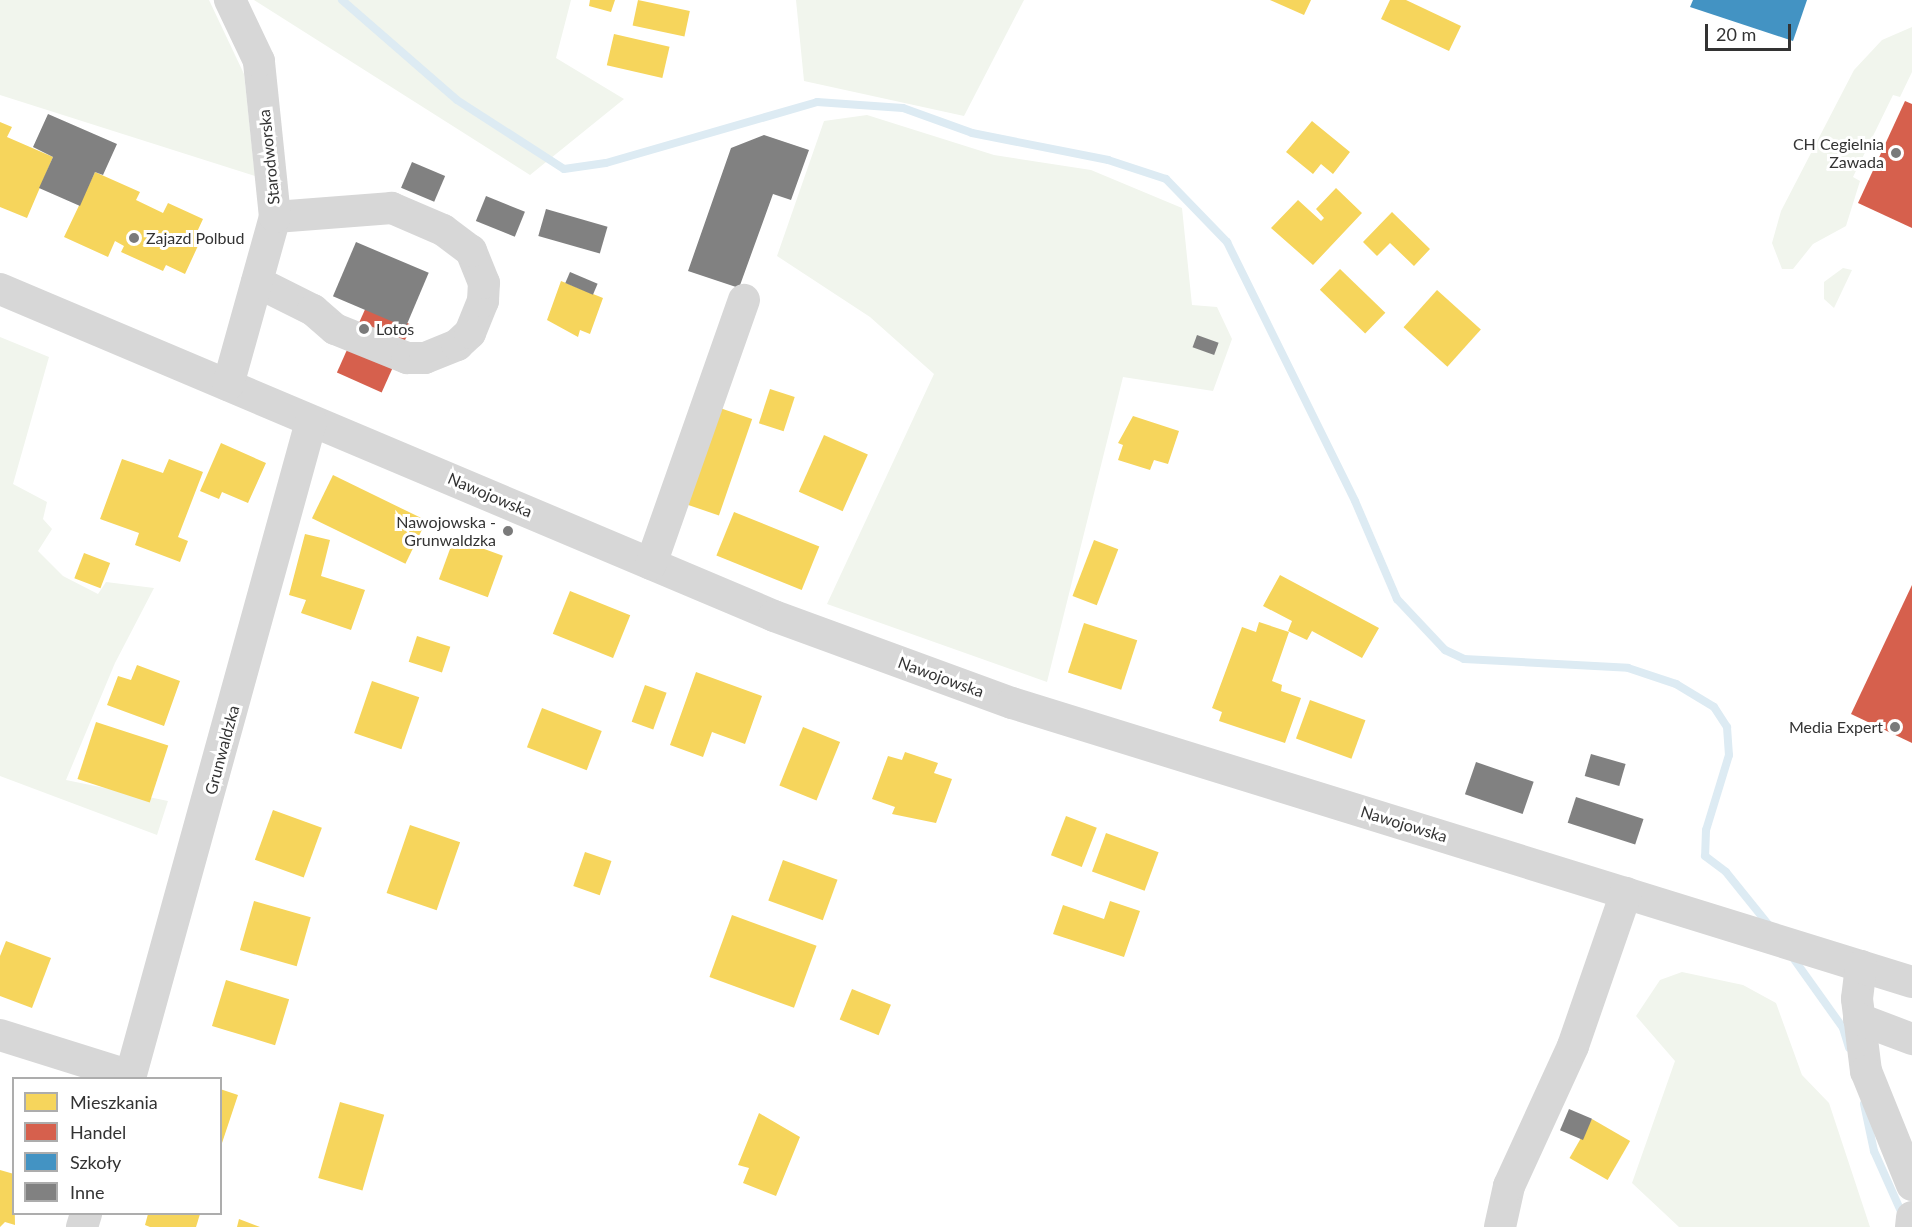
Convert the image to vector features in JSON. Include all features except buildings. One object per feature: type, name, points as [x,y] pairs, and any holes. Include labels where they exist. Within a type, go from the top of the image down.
[{"type":"street","name":"Starodworska","points":[[228,386],[275,217],[259,61],[230,0]]},
{"type":"street","points":[[257,282],[313,310],[335,329],[407,358],[425,358],[457,345],[470,333],[483,301],[484,283],[471,251],[443,230],[392,208],[275,217]]},
{"type":"street","name":"Nawojowska","points":[[0,289],[774,616],[1012,703],[1912,982]]},
{"type":"street","points":[[651,564],[744,300]]},
{"type":"street","name":"Grunwaldzka","points":[[131,1077],[311,422]]},
{"type":"street","points":[[1500,1227],[1509,1186],[1573,1046],[1626,893]]},
{"type":"street","points":[[1860,966],[1859,1018],[1866,1071],[1912,1185]]},
{"type":"street","points":[[1859,1018],[1912,1039]]},
{"type":"street","points":[[0,1035],[131,1077]]},
{"type":"street","points":[[1911,1227],[1912,1217]]},
{"type":"shaded area","points":[[0,0],[209,0],[244,74],[255,176],[0,95]]},
{"type":"shaded area","points":[[254,0],[571,0],[556,58],[624,99],[530,175]]},
{"type":"shaded area","points":[[796,0],[1024,0],[964,116],[804,81]]},
{"type":"shaded area","points":[[1912,27],[1912,72],[1900,97],[1893,95],[1853,177],[1860,181],[1846,226],[1813,244],[1793,269],[1782,269],[1772,243],[1781,211],[1854,70],[1882,40]]},
{"type":"shaded area","points":[[867,115],[994,155],[1091,170],[1182,208],[1192,305],[1217,307],[1232,339],[1213,391],[1123,377],[1047,682],[827,604],[934,374],[870,317],[777,256],[824,121]]},
{"type":"shaded area","points":[[1843,268],[1852,270],[1834,308],[1824,299],[1824,282]]},
{"type":"shaded area","points":[[0,337],[49,357],[13,484],[47,502],[43,519],[52,529],[38,551],[63,576],[98,594],[106,582],[154,588],[115,663],[66,780],[168,801],[157,835],[0,776]]},
{"type":"shaded area","points":[[1682,972],[1743,985],[1776,1003],[1802,1075],[1829,1103],[1870,1227],[1679,1227],[1632,1183],[1675,1061],[1636,1016],[1660,980]]},
{"type":"waterway","points":[[342,0],[457,100],[564,169],[606,163],[817,102],[903,108],[972,133],[1108,160],[1166,179],[1227,242],[1355,501],[1397,599],[1445,650],[1464,659],[1628,668],[1676,684],[1714,707],[1727,727],[1729,755],[1706,830],[1705,856],[1726,872],[1771,928]]},
{"type":"waterway","points":[[1791,955],[1843,1028],[1849,1048]]},
{"type":"waterway","points":[[1864,1104],[1874,1151],[1904,1218]]},
{"type":"place","name":"CH Cegielnia Zawada","points":[[1896,153]]},
{"type":"place","name":"Zajazd Polbud","points":[[134,238]]},
{"type":"place","name":"Lotos","points":[[364,329]]},
{"type":"place","name":"Nawojowska - Grunwaldzka","points":[[508,531]]},
{"type":"place","name":"Media Expert","points":[[1895,727]]}]
